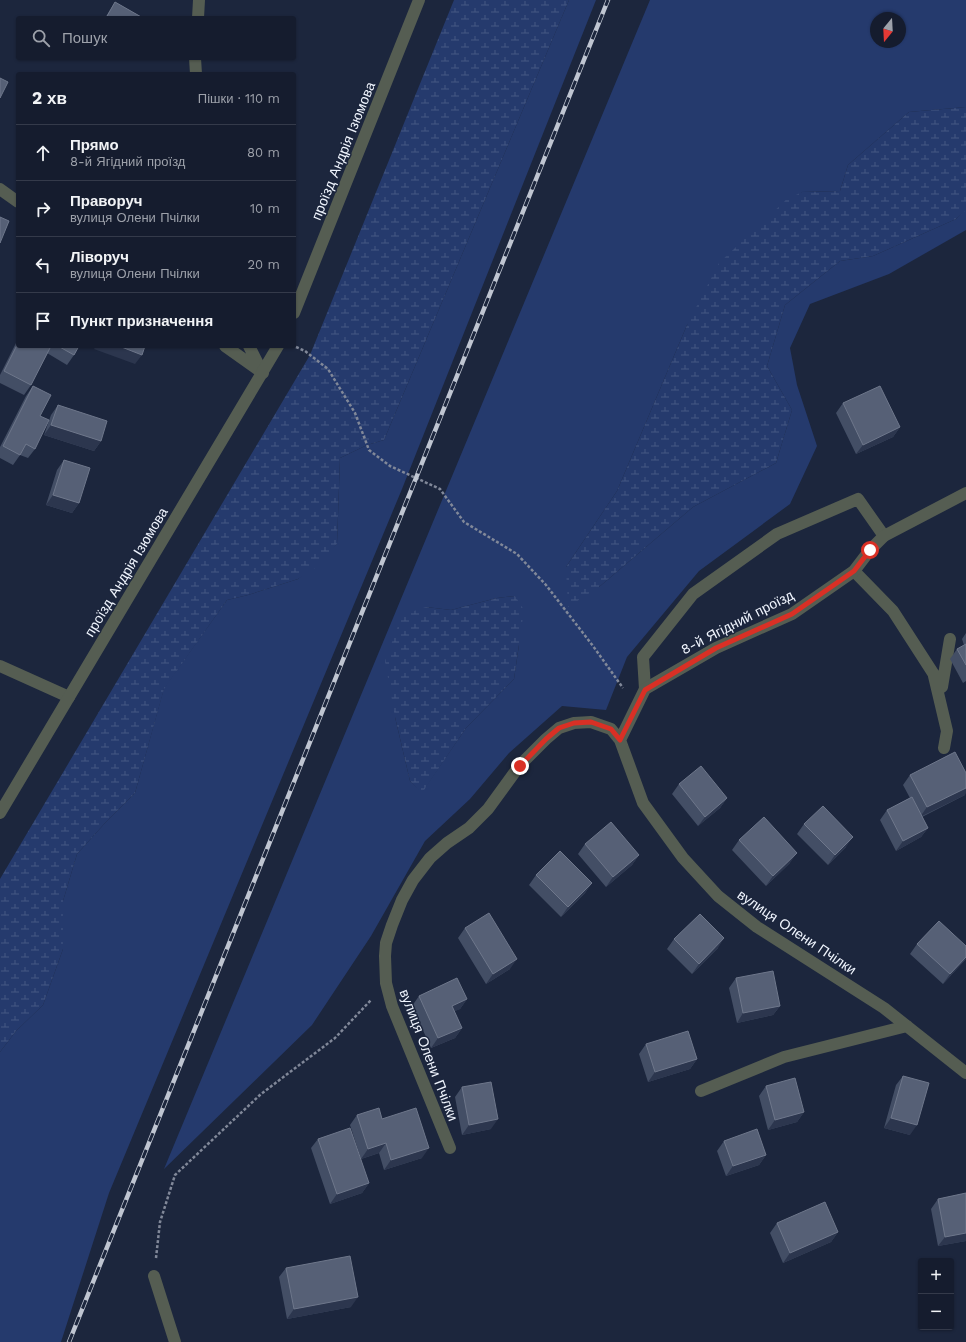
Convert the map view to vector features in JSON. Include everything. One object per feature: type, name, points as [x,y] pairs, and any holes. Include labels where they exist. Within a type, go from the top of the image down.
[{"type":"street","points":[[198,16],[199,0]]},
{"type":"street","name":"проїзд Андрія Ізюмова","points":[[296,308],[420,0]]},
{"type":"street","points":[[195,60],[196,72]]},
{"type":"street","points":[[0,189],[16,201]]},
{"type":"street","points":[[228,348],[263,373]]},
{"type":"street","points":[[250,348],[263,373]]},
{"type":"street","name":"проїзд Андрія Ізюмова","points":[[0,813],[277,348]]},
{"type":"street","name":"8-й Ягідний проїзд","points":[[645,690],[716,648],[792,614],[854,571],[870,550],[884,536],[966,493]]},
{"type":"street","points":[[620,740],[645,690],[643,656],[693,594],[777,534],[858,499],[884,536]]},
{"type":"street","points":[[854,571],[893,611],[942,687]]},
{"type":"street","points":[[942,687],[950,639]]},
{"type":"street","points":[[0,666],[69,697]]},
{"type":"street","points":[[942,687],[934,676],[947,731],[944,748]]},
{"type":"street","name":"вулиця Олени Пчілки","points":[[450,1148],[392,1006],[386,983],[386,943],[392,925],[413,880],[430,858],[447,843],[469,828],[488,809],[520,766],[546,739],[559,728],[574,723],[591,722],[611,729],[620,740],[644,803],[683,858],[718,896],[757,926],[884,1008],[966,1073]]},
{"type":"street","points":[[701,1091],[784,1058],[906,1026]]},
{"type":"street","points":[[154,1276],[175,1342]]},
{"type":"path","points":[[296,347],[305,351],[328,370],[355,413],[370,450],[390,466],[440,489],[464,522],[517,554],[555,597],[637,706]]},
{"type":"path","points":[[154,1276],[160,1222],[175,1175],[261,1094],[336,1038],[386,983]]},
{"type":"green space","points":[[454,0],[569,0],[384,440],[367,445],[340,458],[337,544],[318,566],[298,579],[227,600],[164,689],[135,793],[77,854],[63,901],[63,949],[43,1005],[16,1031],[0,1052],[0,879],[310,355]]},
{"type":"green space","points":[[569,0],[596,0],[402,489],[109,1193],[61,1342],[0,1342],[0,1052],[16,1031],[43,1005],[63,949],[63,901],[77,854],[135,793],[164,688],[227,600],[298,579],[337,544],[340,458],[367,445],[384,440]]},
{"type":"green space","points":[[650,0],[966,0],[966,107],[909,112],[848,165],[840,191],[802,192],[687,325],[617,491],[566,567],[599,587],[693,507],[776,463],[792,410],[767,366],[785,305],[840,261],[873,256],[956,219],[966,209],[966,230],[889,274],[810,304],[790,348],[797,385],[817,446],[790,504],[699,571],[627,657],[606,710],[562,706],[509,753],[470,799],[425,841],[371,936],[312,1025],[164,1169]],"holes":[[[515,596],[519,645],[514,679],[466,728],[422,792],[410,781],[395,717],[426,607],[451,610],[497,598]]]},
{"type":"green space","points":[[966,107],[966,210],[956,219],[873,256],[840,261],[785,305],[767,366],[792,410],[776,463],[693,507],[599,587],[568,607],[566,567],[617,491],[687,325],[719,263],[786,200],[802,192],[840,191],[848,165],[909,112]]},
{"type":"green space","points":[[515,596],[524,610],[514,679],[466,728],[422,793],[410,781],[395,717],[385,661],[402,615],[426,607],[451,610],[497,598]]},
{"type":"building","points":[[115,2],[140,16],[107,16]]},
{"type":"building","points":[[0,78],[8,82],[0,98]]},
{"type":"building","points":[[0,217],[9,221],[0,243]]},
{"type":"building","points":[[16,347],[50,348],[31,385],[4,371]]},
{"type":"building","points":[[62,348],[78,348],[74,355]]},
{"type":"building","points":[[124,348],[144,348],[142,355]]},
{"type":"building","points":[[33,386],[51,395],[40,416],[49,420],[35,449],[26,444],[20,455],[3,446]]},
{"type":"building","points":[[880,386],[900,427],[863,445],[843,403]]},
{"type":"building","points":[[58,405],[107,421],[101,441],[51,425]]},
{"type":"building","points":[[64,460],[90,468],[79,503],[53,495]]},
{"type":"building","points":[[966,644],[966,665],[957,649]]},
{"type":"building","points":[[955,752],[966,773],[966,788],[927,807],[910,775]]},
{"type":"building","points":[[701,766],[727,798],[705,817],[679,784]]},
{"type":"building","points":[[912,797],[928,828],[903,841],[887,810]]},
{"type":"building","points":[[823,806],[853,837],[835,855],[804,824]]},
{"type":"building","points":[[764,817],[797,853],[773,876],[739,840]]},
{"type":"building","points":[[611,822],[639,855],[613,877],[585,844]]},
{"type":"building","points":[[560,851],[592,883],[568,907],[536,875]]},
{"type":"building","points":[[489,913],[517,959],[493,974],[465,928]]},
{"type":"building","points":[[700,914],[724,938],[699,964],[674,939]]},
{"type":"building","points":[[939,921],[966,946],[966,957],[950,974],[917,944]]},
{"type":"building","points":[[773,971],[780,1006],[743,1013],[736,978]]},
{"type":"building","points":[[457,978],[467,999],[452,1006],[462,1028],[438,1038],[419,996]]},
{"type":"building","points":[[688,1031],[697,1059],[655,1072],[646,1044]]},
{"type":"building","points":[[903,1076],[929,1083],[917,1125],[891,1118]]},
{"type":"building","points":[[795,1078],[804,1112],[775,1120],[766,1086]]},
{"type":"building","points":[[491,1082],[498,1119],[469,1125],[462,1087]]},
{"type":"building","points":[[379,1108],[382,1119],[416,1108],[429,1148],[391,1160],[386,1143],[368,1149],[357,1115]]},
{"type":"building","points":[[350,1128],[369,1183],[337,1194],[318,1139]]},
{"type":"building","points":[[757,1129],[766,1155],[733,1166],[724,1141]]},
{"type":"building","points":[[966,1193],[966,1233],[945,1237],[938,1199]]},
{"type":"building","points":[[825,1202],[838,1232],[790,1253],[777,1223]]},
{"type":"building","points":[[350,1256],[358,1297],[294,1309],[286,1268]]},
{"type":"railway","points":[[69,1342],[608,0]]},
{"type":"route","points":[[520,766],[559,728],[574,723],[591,722],[611,729],[620,740],[645,690],[716,648],[792,614],[854,571],[870,550]]}]
